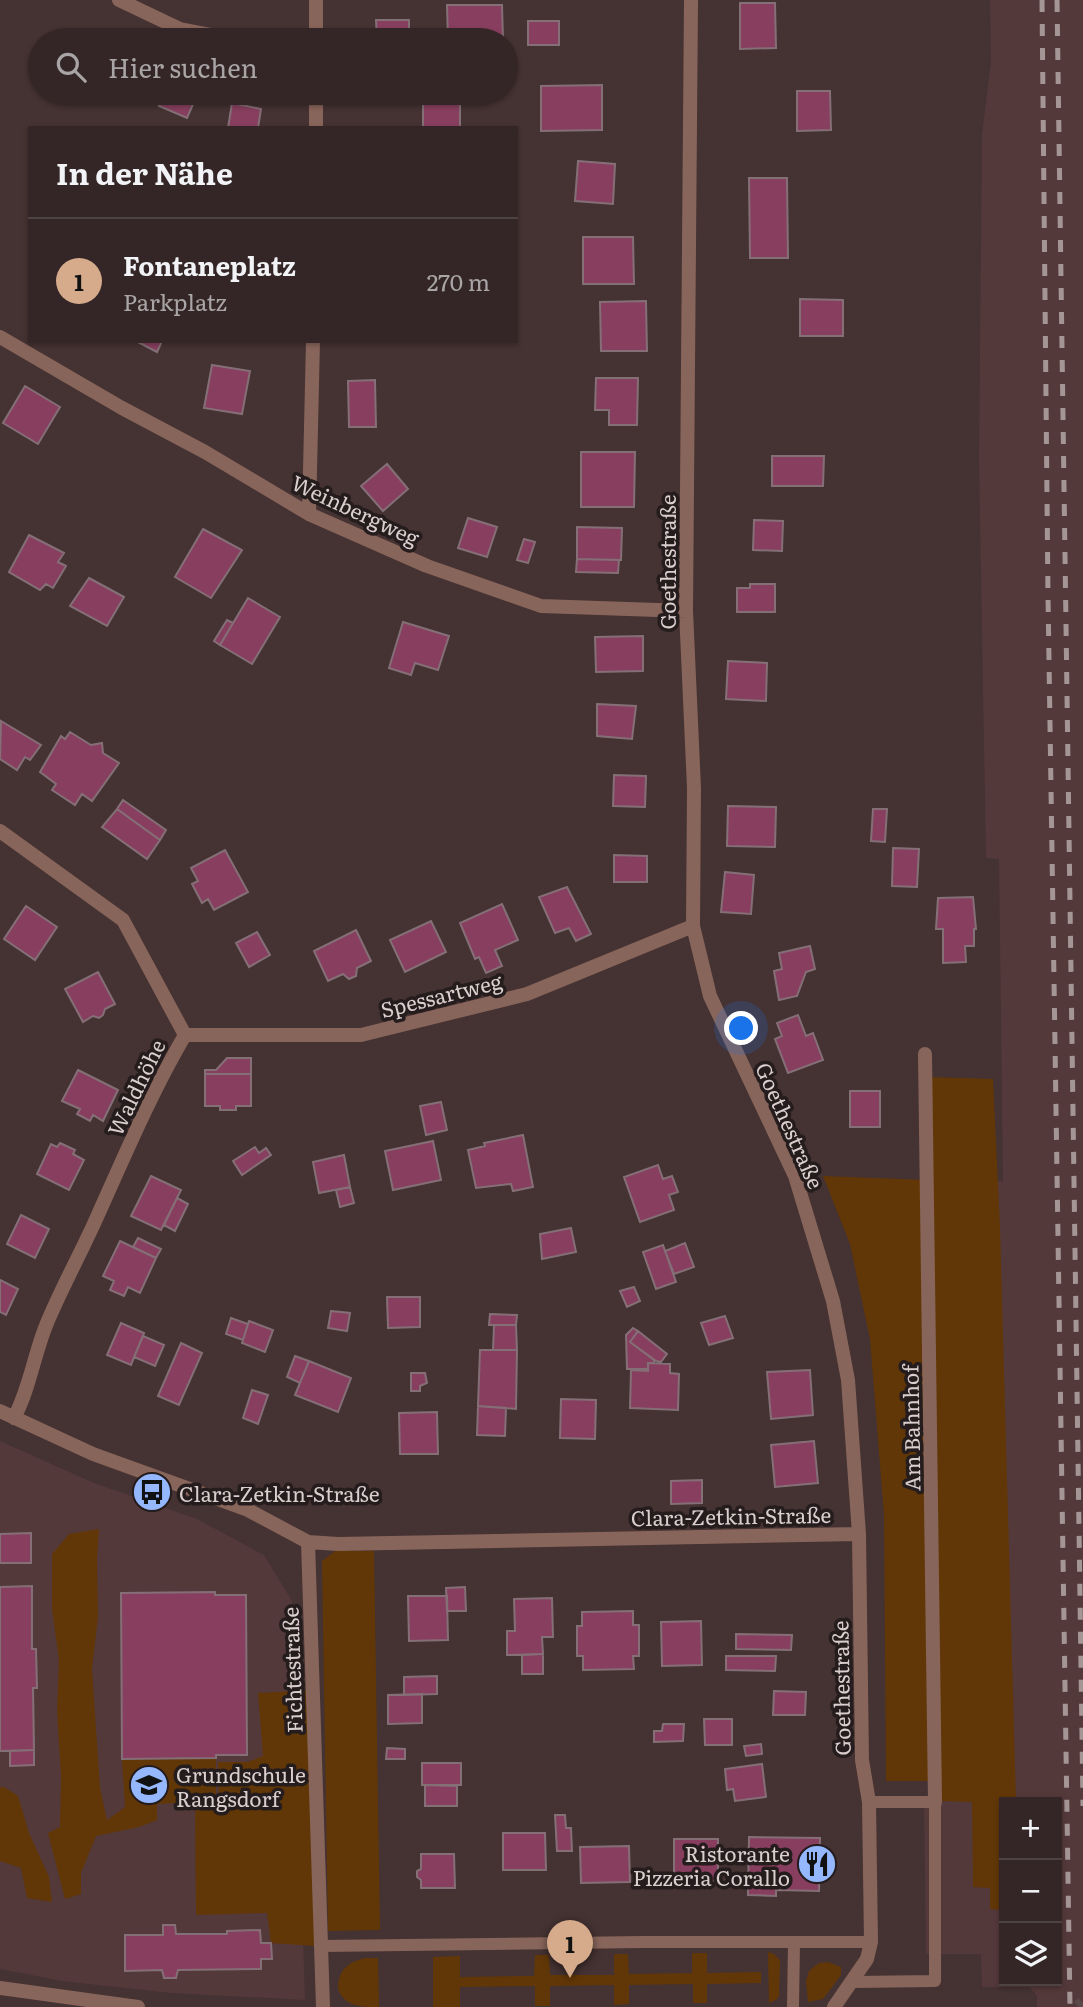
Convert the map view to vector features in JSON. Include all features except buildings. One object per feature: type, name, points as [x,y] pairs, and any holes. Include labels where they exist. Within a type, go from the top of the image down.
[{"type":"street","points":[[119,0],[178,28]]},
{"type":"street","points":[[316,0],[316,28]]},
{"type":"street","name":"Goethestraße","points":[[691,0],[686,611],[694,788],[693,926],[710,996],[794,1175],[833,1301],[848,1380],[859,1534],[862,1760],[869,1802],[871,1941],[867,1959],[834,2007]]},
{"type":"street","points":[[316,105],[316,126]]},
{"type":"street","name":"Weinbergweg","points":[[0,337],[122,408],[205,452],[309,514],[427,566],[541,606],[686,611]]},
{"type":"street","points":[[309,514],[313,343]]},
{"type":"street","name":"Waldhöhe","points":[[0,831],[123,920],[185,1035],[163,1072],[91,1232],[58,1296],[38,1345],[23,1401],[14,1418]]},
{"type":"street","name":"Spessartweg","points":[[185,1035],[361,1035],[527,994],[693,926]]},
{"type":"street","name":"Am Bahnhof","points":[[925,1054],[934,1802]]},
{"type":"street","name":"Clara-Zetkin-Straße","points":[[0,1411],[93,1454],[248,1510],[308,1542],[338,1544],[859,1534]]},
{"type":"street","name":"Fichtestraße","points":[[308,1542],[323,2007]]},
{"type":"street","points":[[0,1988],[138,2007]]},
{"type":"lane","points":[[853,1982],[935,1981],[934,1802],[869,1802]]},
{"type":"lane","points":[[321,1946],[871,1941]]},
{"type":"lane","points":[[793,2007],[794,1942]]},
{"type":"shaded area","points":[[990,0],[1083,0],[1083,2007],[1037,2007],[1037,1996],[1029,1987],[982,1987],[981,1954],[926,1954],[924,1800],[939,1801],[934,1182],[1003,1181],[999,859],[986,858],[979,460],[982,135],[991,62]]},
{"type":"shaded area","points":[[929,1077],[993,1079],[1000,1227],[1016,1797],[999,1797],[999,1910],[990,1909],[990,1888],[973,1887],[972,1802],[940,1801],[938,1781],[886,1781],[884,1515],[870,1339],[850,1244],[823,1176],[926,1180]]},
{"type":"shaded area","name":"Grundschule Rangsdorf","points":[[0,1441],[94,1483],[197,1519],[264,1555],[292,1601],[305,2000],[171,1993],[62,1981],[0,1969]]},
{"type":"shaded area","points":[[99,1529],[98,1617],[92,1669],[100,1788],[107,1820],[125,1807],[122,1759],[216,1758],[216,1799],[219,1800],[218,1762],[248,1762],[263,1756],[258,1693],[313,1690],[315,1946],[271,1943],[267,1913],[196,1915],[195,1804],[209,1801],[157,1804],[157,1820],[139,1827],[96,1836],[81,1873],[81,1894],[65,1899],[48,1833],[60,1827],[61,1776],[57,1711],[59,1660],[52,1609],[52,1554],[69,1534]]},
{"type":"shaded area","points":[[335,1551],[374,1551],[380,1930],[328,1931],[322,1561]]},
{"type":"shaded area","points":[[0,1787],[18,1796],[29,1833],[49,1877],[52,1902],[27,1898],[21,1868],[0,1861]]},
{"type":"shaded area","points":[[768,1952],[780,1960],[779,1996],[769,2003]]},
{"type":"shaded area","points":[[692,1953],[707,1953],[707,1973],[761,1972],[761,1983],[707,1984],[707,2003],[693,2003],[693,1984],[629,1985],[629,2004],[614,2005],[614,1985],[550,1986],[550,2006],[535,2006],[535,1986],[460,1987],[460,2007],[433,2007],[433,1957],[460,1956],[460,1977],[534,1976],[535,1955],[549,1955],[550,1975],[614,1975],[614,1954],[628,1954],[629,1974],[692,1973]]},
{"type":"shaded area","points":[[365,1958],[378,1958],[379,2007],[349,2003],[338,1989],[345,1968]]},
{"type":"shaded area","points":[[828,1962],[841,1967],[841,1975],[823,1999],[808,2002],[806,1981],[809,1971],[819,1963]]},
{"type":"tunnel","points":[[1079,2007],[1083,2003]]},
{"type":"railway","points":[[1042,0],[1048,596],[1070,2007]]},
{"type":"railway","points":[[1057,0],[1083,1806]]},
{"type":"place","name":"Clara-Zetkin-Straße","points":[[152,1492]]},
{"type":"place","name":"Grundschule Rangsdorf","points":[[149,1785]]},
{"type":"place","name":"Ristorante Pizzeria Corallo","points":[[817,1864]]},
{"type":"place","name":"Fontaneplatz","points":[[570,1978]]}]
